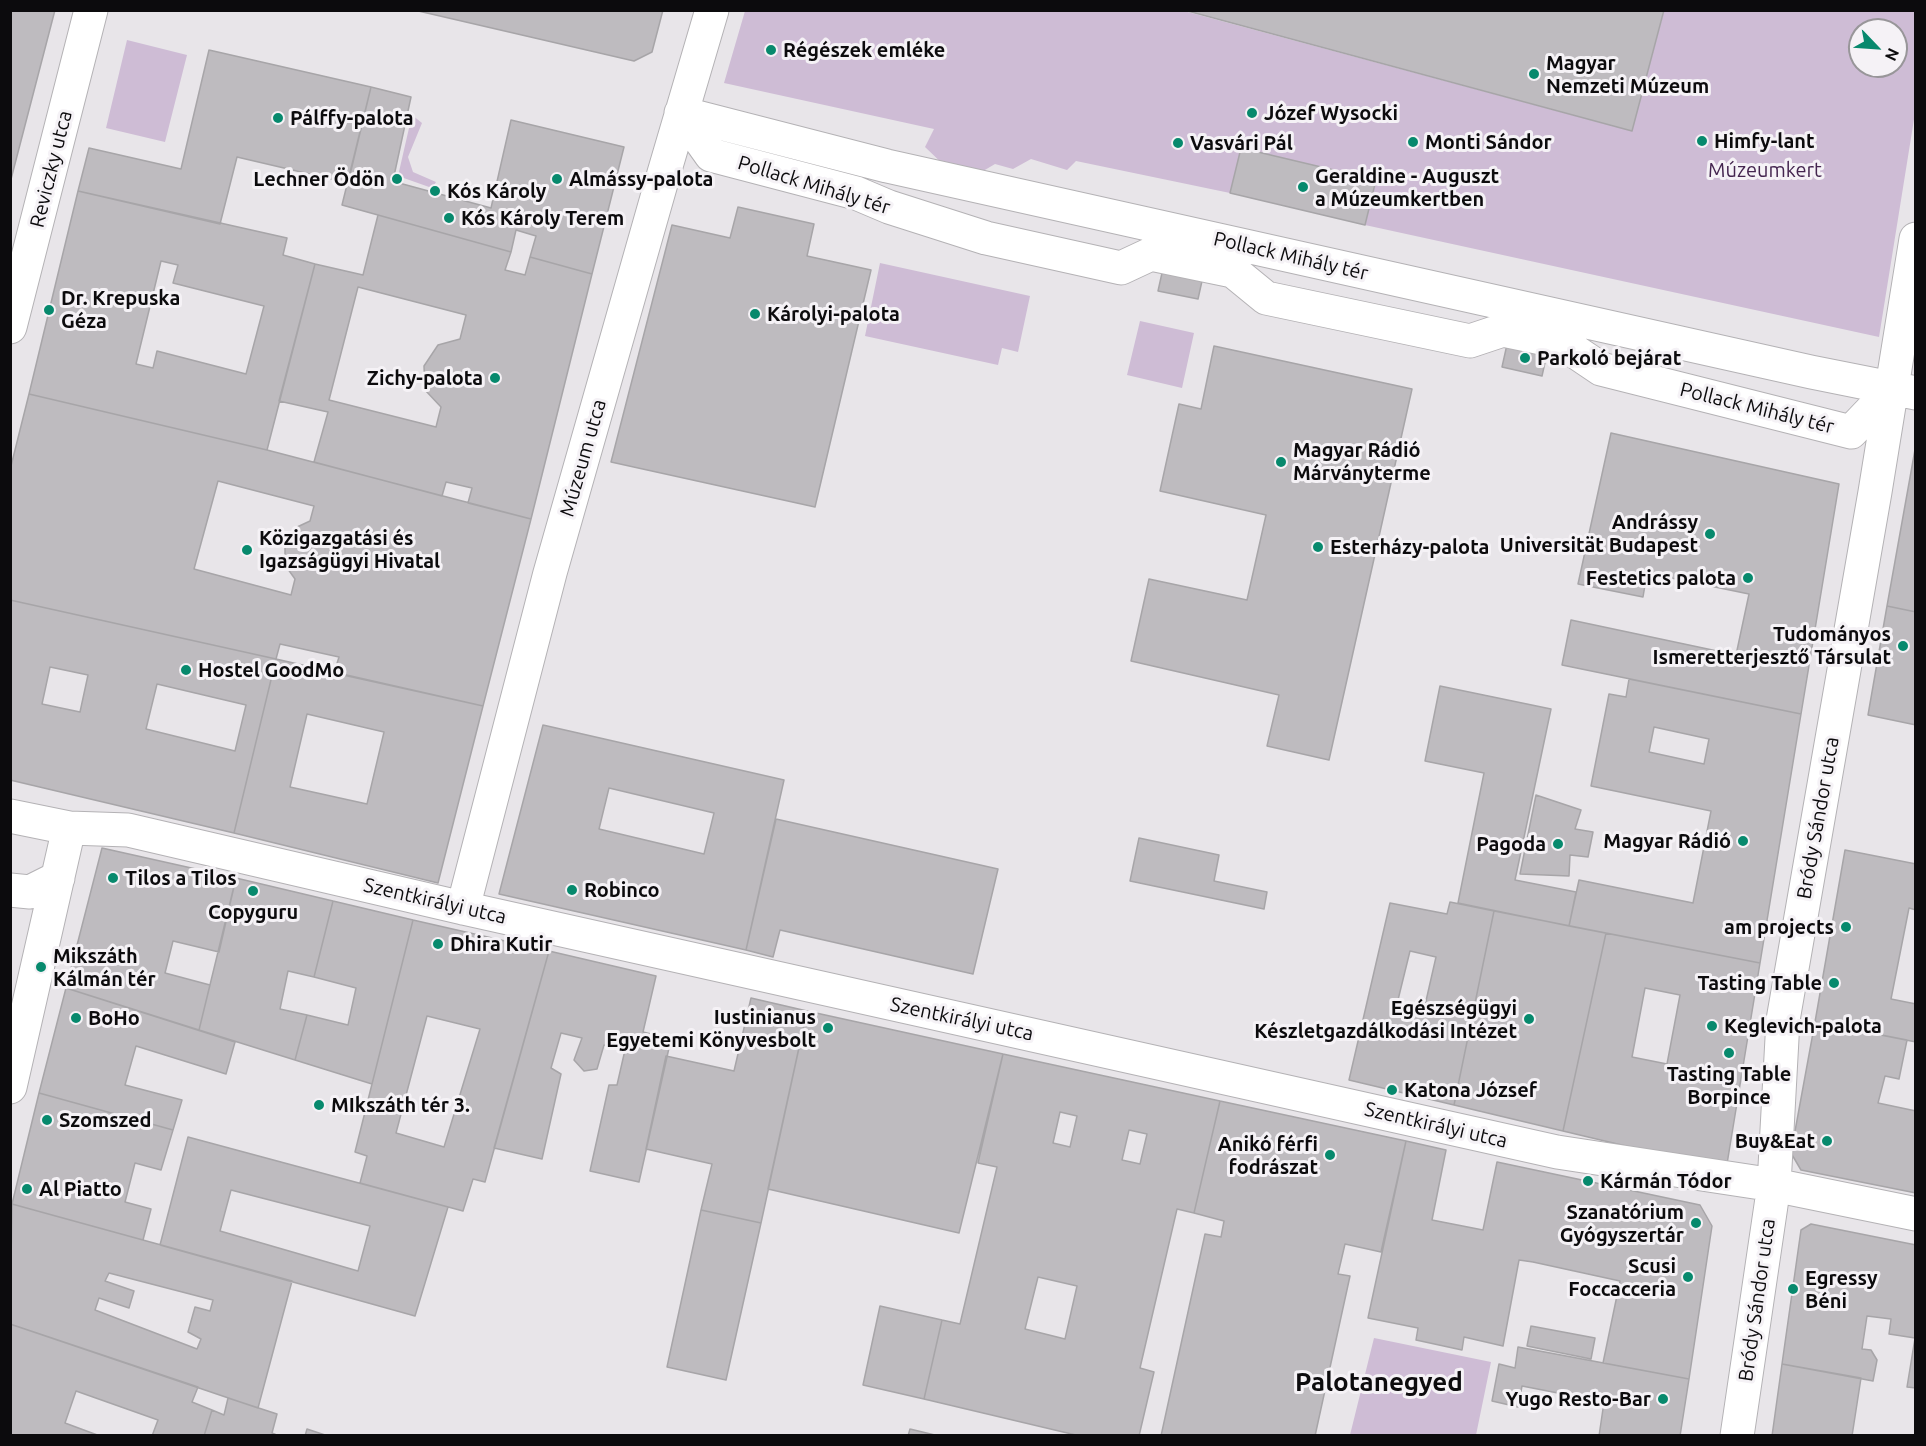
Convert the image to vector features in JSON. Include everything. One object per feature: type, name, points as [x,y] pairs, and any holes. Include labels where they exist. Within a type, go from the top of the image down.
[{"type":"street","name":"Reviczky utca","points":[[10,327],[91,10]]},
{"type":"street","name":"Múzeum utca","points":[[463,908],[550,573],[712,10]]},
{"type":"street","name":"Pollack Mihály tér","points":[[681,113],[887,166],[1810,372],[1904,390]]},
{"type":"street","name":"Pollack Mihály tér","points":[[681,113],[711,155],[856,194],[889,207],[997,241],[1121,268],[1151,254],[1233,271],[1266,298],[1470,341],[1503,330],[1561,342],[1601,369],[1851,432],[1904,390]]},
{"type":"street","name":"Bródy Sándor utca","points":[[1737,1436],[1774,1185],[1783,1020],[1904,390],[1916,239]]},
{"type":"street","name":"Szentkirályi utca","points":[[10,816],[69,828],[128,830],[463,908],[1557,1152],[1774,1185],[1916,1214]]},
{"type":"street","points":[[11,1085],[69,828]]},
{"type":"street","points":[[10,890],[30,892],[58,879]]},
{"type":"green space","name":"Múzeumkert","points":[[745,11],[1184,11],[1632,131],[1664,11],[1915,11],[1915,113],[1879,337],[1365,225],[1376,181],[1241,148],[1230,193],[1076,161],[1067,170],[1031,159],[1013,169],[995,164],[973,177],[948,169],[925,147],[934,129],[724,83]]},
{"type":"green space","points":[[127,40],[187,55],[165,142],[106,128]]},
{"type":"green space","points":[[412,115],[422,123],[408,157],[413,172],[436,182],[432,188],[398,176]]},
{"type":"green space","points":[[880,263],[1030,296],[1018,352],[1002,348],[998,365],[865,336]]},
{"type":"green space","points":[[1140,321],[1194,333],[1182,388],[1127,375]]},
{"type":"green space","points":[[1374,1338],[1491,1362],[1476,1435],[1350,1435]]},
{"type":"building","points":[[10,10],[55,10],[10,183]]},
{"type":"building","points":[[414,10],[663,10],[652,52],[634,61]]},
{"type":"building","name":"Magyar Nemzeti Múzeum","points":[[1184,10],[1664,10],[1632,131]]},
{"type":"building","name":"Pálffy-palota","points":[[209,50],[371,87],[348,183],[237,157],[220,224],[78,191],[89,148],[181,169]]},
{"type":"building","name":"Almássy-palota","points":[[371,87],[411,97],[394,176],[399,183],[491,208],[511,120],[624,147],[592,274],[530,257],[536,236],[516,230],[511,252],[342,205]]},
{"type":"building","name":"Geraldine - Auguszt a Múzeumkertben","points":[[1241,148],[1376,180],[1365,225],[1230,193]]},
{"type":"building","points":[[78,191],[287,238],[283,255],[315,264],[267,450],[29,394]],"holes":[[[161,261],[178,265],[173,283],[264,306],[246,374],[157,351],[153,368],[136,364]]]},
{"type":"building","name":"Károlyi-palota","points":[[738,207],[814,224],[807,256],[871,270],[815,507],[611,462],[672,225],[730,238]]},
{"type":"building","name":"Zichy-palota","points":[[378,215],[511,252],[505,270],[525,275],[530,257],[592,274],[531,519],[468,503],[472,488],[446,482],[442,496],[314,462],[328,412],[279,401],[315,264],[363,275]],"holes":[[[358,287],[466,315],[460,339],[438,345],[424,366],[425,390],[441,407],[436,427],[329,400]]]},
{"type":"building","points":[[1164,264],[1204,272],[1198,299],[1158,291]]},
{"type":"building","name":"Parkoló bejárat","points":[[1508,340],[1548,349],[1542,376],[1502,367]]},
{"type":"building","name":"Esterházy-palota","points":[[1214,346],[1412,389],[1329,760],[1267,746],[1279,695],[1131,661],[1149,579],[1247,600],[1266,515],[1160,491],[1179,404],[1201,409]]},
{"type":"building","points":[[29,394],[267,450],[531,519],[483,706],[334,673],[339,657],[280,644],[276,659],[10,600],[10,470]],"holes":[[[218,481],[314,506],[310,521],[295,528],[285,547],[285,565],[295,579],[291,595],[194,569]]]},
{"type":"building","name":"Andrássy Universität Budapest","points":[[1611,433],[1839,484],[1801,714],[1562,665],[1571,620],[1736,655],[1749,594],[1647,573],[1643,597],[1578,584]]},
{"type":"building","points":[[1916,444],[1916,612],[1887,606]]},
{"type":"building","points":[[10,600],[276,659],[234,833],[10,780]],"holes":[[[50,667],[88,675],[80,712],[42,704]],[[157,684],[246,705],[235,751],[146,729]]]},
{"type":"building","points":[[1887,606],[1916,612],[1916,725],[1868,715]]},
{"type":"building","points":[[276,659],[483,706],[438,883],[234,833]],"holes":[[[307,714],[384,732],[367,804],[290,787]]]},
{"type":"building","name":"Magyar Rádió","points":[[1629,679],[1801,714],[1760,963],[1569,926],[1579,880],[1693,903],[1711,811],[1591,786],[1609,694],[1626,697]],"holes":[[[1654,727],[1709,739],[1704,764],[1649,752]]]},
{"type":"building","points":[[1440,686],[1551,709],[1515,880],[1576,892],[1569,926],[1458,903],[1484,773],[1425,761]]},
{"type":"building","points":[[543,725],[784,780],[746,950],[499,894]],"holes":[[[609,788],[714,813],[704,854],[599,829]]]},
{"type":"building","name":"Pagoda","points":[[1536,795],[1581,810],[1575,829],[1593,832],[1588,857],[1570,855],[1569,876],[1520,874]]},
{"type":"building","points":[[776,819],[998,869],[973,974],[780,930],[773,957],[746,950]]},
{"type":"building","points":[[1139,838],[1219,855],[1214,881],[1267,892],[1264,909],[1130,881]]},
{"type":"building","points":[[102,848],[236,878],[219,952],[173,941],[165,973],[210,985],[199,1030],[66,988]]},
{"type":"building","points":[[1845,850],[1916,864],[1916,910],[1909,908],[1891,999],[1916,1004],[1916,1042],[1815,1022]]},
{"type":"building","points":[[236,878],[333,901],[314,977],[288,971],[280,1009],[307,1015],[295,1060],[199,1030]]},
{"type":"building","points":[[333,901],[413,920],[372,1084],[295,1060],[307,1015],[348,1025],[356,988],[314,977]]},
{"type":"building","points":[[1450,902],[1494,911],[1454,1105],[1349,1080],[1390,903],[1447,914]],"holes":[[[1410,951],[1436,957],[1423,1014],[1396,1008]]]},
{"type":"building","name":"Egészségügyi Készletgazdálkodási Intézet","points":[[1494,911],[1606,933],[1563,1131],[1454,1105]]},
{"type":"building","points":[[413,920],[549,951],[485,1182],[473,1179],[463,1211],[360,1183],[367,1156],[355,1152]],"holes":[[[427,1016],[480,1029],[444,1147],[396,1133]]]},
{"type":"building","name":"Keglevich-palota","points":[[1606,933],[1760,963],[1726,1170],[1563,1131]],"holes":[[[1645,988],[1680,995],[1667,1064],[1632,1057]]]},
{"type":"building","points":[[549,951],[656,976],[643,1032],[671,1039],[639,1182],[590,1171],[609,1085],[617,1085],[625,1050],[604,1045],[597,1069],[584,1071],[574,1060],[582,1038],[561,1033],[551,1068],[561,1074],[542,1159],[494,1148]]},
{"type":"building","points":[[66,988],[235,1042],[226,1074],[136,1046],[125,1085],[182,1100],[173,1130],[39,1093]]},
{"type":"building","points":[[751,998],[807,1011],[761,1223],[701,1210],[712,1164],[646,1149],[666,1056],[734,1071]]},
{"type":"building","points":[[807,1011],[1003,1054],[959,1233],[768,1189]]},
{"type":"building","points":[[1815,1022],[1907,1040],[1899,1079],[1885,1076],[1878,1103],[1916,1111],[1916,1193],[1801,1170],[1791,1153]]},
{"type":"building","points":[[1003,1054],[1220,1101],[1194,1213],[1177,1209],[1140,1368],[1154,1372],[1139,1436],[1080,1436],[924,1399],[942,1320],[960,1324],[997,1167],[978,1163]],"holes":[[[1060,1112],[1077,1116],[1070,1147],[1053,1143]],[[1129,1130],[1147,1134],[1140,1164],[1122,1160]],[[1038,1277],[1077,1286],[1065,1339],[1025,1329]]]},
{"type":"building","points":[[39,1093],[173,1130],[161,1170],[135,1163],[125,1202],[151,1209],[143,1240],[12,1204]]},
{"type":"building","points":[[1220,1101],[1406,1141],[1381,1252],[1345,1244],[1338,1274],[1350,1276],[1315,1436],[1161,1436],[1205,1234],[1221,1237],[1224,1221],[1194,1213]]},
{"type":"building","points":[[188,1137],[448,1207],[415,1316],[160,1245]],"holes":[[[231,1190],[370,1226],[358,1271],[220,1231]]]},
{"type":"building","points":[[1406,1141],[1446,1150],[1432,1220],[1483,1230],[1497,1162],[1700,1205],[1712,1226],[1689,1379],[1603,1363],[1620,1281],[1533,1262],[1519,1260],[1503,1346],[1464,1337],[1462,1350],[1416,1340],[1418,1328],[1368,1318]]},
{"type":"building","points":[[12,1204],[292,1281],[258,1408],[10,1324]],"holes":[[[109,1273],[213,1300],[210,1311],[195,1307],[188,1332],[201,1339],[197,1349],[95,1310],[99,1298],[129,1308],[134,1291],[105,1281]]]},
{"type":"building","points":[[701,1210],[761,1223],[726,1380],[667,1367]]},
{"type":"building","points":[[1811,1224],[1916,1245],[1915,1338],[1889,1334],[1891,1319],[1867,1316],[1862,1349],[1871,1350],[1877,1360],[1873,1381],[1782,1364],[1801,1230]]},
{"type":"building","points":[[880,1306],[942,1320],[924,1399],[863,1385]]},
{"type":"building","points":[[10,1324],[198,1387],[192,1402],[212,1410],[204,1436],[152,1436],[158,1420],[76,1391],[65,1423],[100,1436],[10,1436]]},
{"type":"building","points":[[1531,1326],[1595,1338],[1591,1359],[1527,1346]]},
{"type":"building","points":[[1916,1332],[1916,1388],[1907,1387]]},
{"type":"building","points":[[1518,1347],[1689,1379],[1680,1436],[1599,1436],[1604,1402],[1522,1386],[1518,1407],[1492,1401],[1499,1364],[1515,1368]]},
{"type":"building","points":[[1782,1364],[1861,1378],[1852,1436],[1772,1436]]},
{"type":"building","points":[[228,1398],[277,1414],[272,1433],[279,1436],[204,1436],[212,1410],[224,1415]]},
{"type":"building","points":[[307,1429],[328,1436],[305,1436]]},
{"type":"building","points":[[910,1429],[939,1436],[908,1436]]},
{"type":"place","name":"Régészek emléke","points":[[771,50]]},
{"type":"place","name":"Magyar Nemzeti Múzeum","points":[[1534,74]]},
{"type":"place","name":"Józef Wysocki","points":[[1252,113]]},
{"type":"place","name":"Pálffy-palota","points":[[278,118]]},
{"type":"place","name":"Himfy-lant","points":[[1702,141]]},
{"type":"place","name":"Monti Sándor","points":[[1413,142]]},
{"type":"place","name":"Vasvári Pál","points":[[1178,143]]},
{"type":"place","name":"Lechner Ödön","points":[[397,179]]},
{"type":"place","name":"Almássy-palota","points":[[557,179]]},
{"type":"place","name":"Geraldine - Auguszt a Múzeumkertben","points":[[1303,187]]},
{"type":"place","name":"Kós Károly","points":[[435,191]]},
{"type":"place","name":"Kós Károly Terem","points":[[449,218]]},
{"type":"place","name":"Dr. Krepuska Géza","points":[[49,310]]},
{"type":"place","name":"Károlyi-palota","points":[[755,314]]},
{"type":"place","name":"Parkoló bejárat","points":[[1525,358]]},
{"type":"place","name":"Zichy-palota","points":[[495,378]]},
{"type":"place","name":"Magyar Rádió Márványterme","points":[[1281,462]]},
{"type":"place","name":"Andrássy Universität Budapest","points":[[1710,534]]},
{"type":"place","name":"Esterházy-palota","points":[[1318,547]]},
{"type":"place","name":"Közigazgatási és Igazságügyi Hivatal","points":[[247,550]]},
{"type":"place","name":"Festetics palota","points":[[1748,578]]},
{"type":"place","name":"Tudományos Ismeretterjesztő Társulat","points":[[1903,646]]},
{"type":"place","name":"Hostel GoodMo","points":[[186,670]]},
{"type":"place","name":"Magyar Rádió","points":[[1743,841]]},
{"type":"place","name":"Pagoda","points":[[1558,844]]},
{"type":"place","name":"Tilos a Tilos","points":[[113,878]]},
{"type":"place","name":"Robinco","points":[[572,890]]},
{"type":"place","name":"Copyguru","points":[[253,891]]},
{"type":"place","name":"am projects","points":[[1846,927]]},
{"type":"place","name":"Dhira Kutir","points":[[438,944]]},
{"type":"place","name":"Mikszáth Kálmán tér","points":[[41,967]]},
{"type":"place","name":"Tasting Table","points":[[1834,983]]},
{"type":"place","name":"BoHo","points":[[76,1018]]},
{"type":"place","name":"Egészségügyi Készletgazdálkodási Intézet","points":[[1529,1019]]},
{"type":"place","name":"Keglevich-palota","points":[[1712,1026]]},
{"type":"place","name":"Iustinianus Egyetemi Könyvesbolt","points":[[828,1028]]},
{"type":"place","name":"Tasting Table Borpince","points":[[1729,1053]]},
{"type":"place","name":"Katona József","points":[[1392,1090]]},
{"type":"place","name":"MIkszáth tér 3.","points":[[319,1105]]},
{"type":"place","name":"Szomszed","points":[[47,1120]]},
{"type":"place","name":"Buy&Eat","points":[[1827,1141]]},
{"type":"place","name":"Anikó férfi fodrászat","points":[[1330,1155]]},
{"type":"place","name":"Kármán Tódor","points":[[1588,1181]]},
{"type":"place","name":"Al Piatto","points":[[27,1189]]},
{"type":"place","name":"Szanatórium Gyógyszertár","points":[[1696,1223]]},
{"type":"place","name":"Scusi Foccacceria","points":[[1688,1277]]},
{"type":"place","name":"Egressy Béni","points":[[1793,1289]]},
{"type":"place","name":"Yugo Resto-Bar","points":[[1663,1399]]},
{"type":"district","name":"Palotanegyed","points":[[1379,1382]]}]
